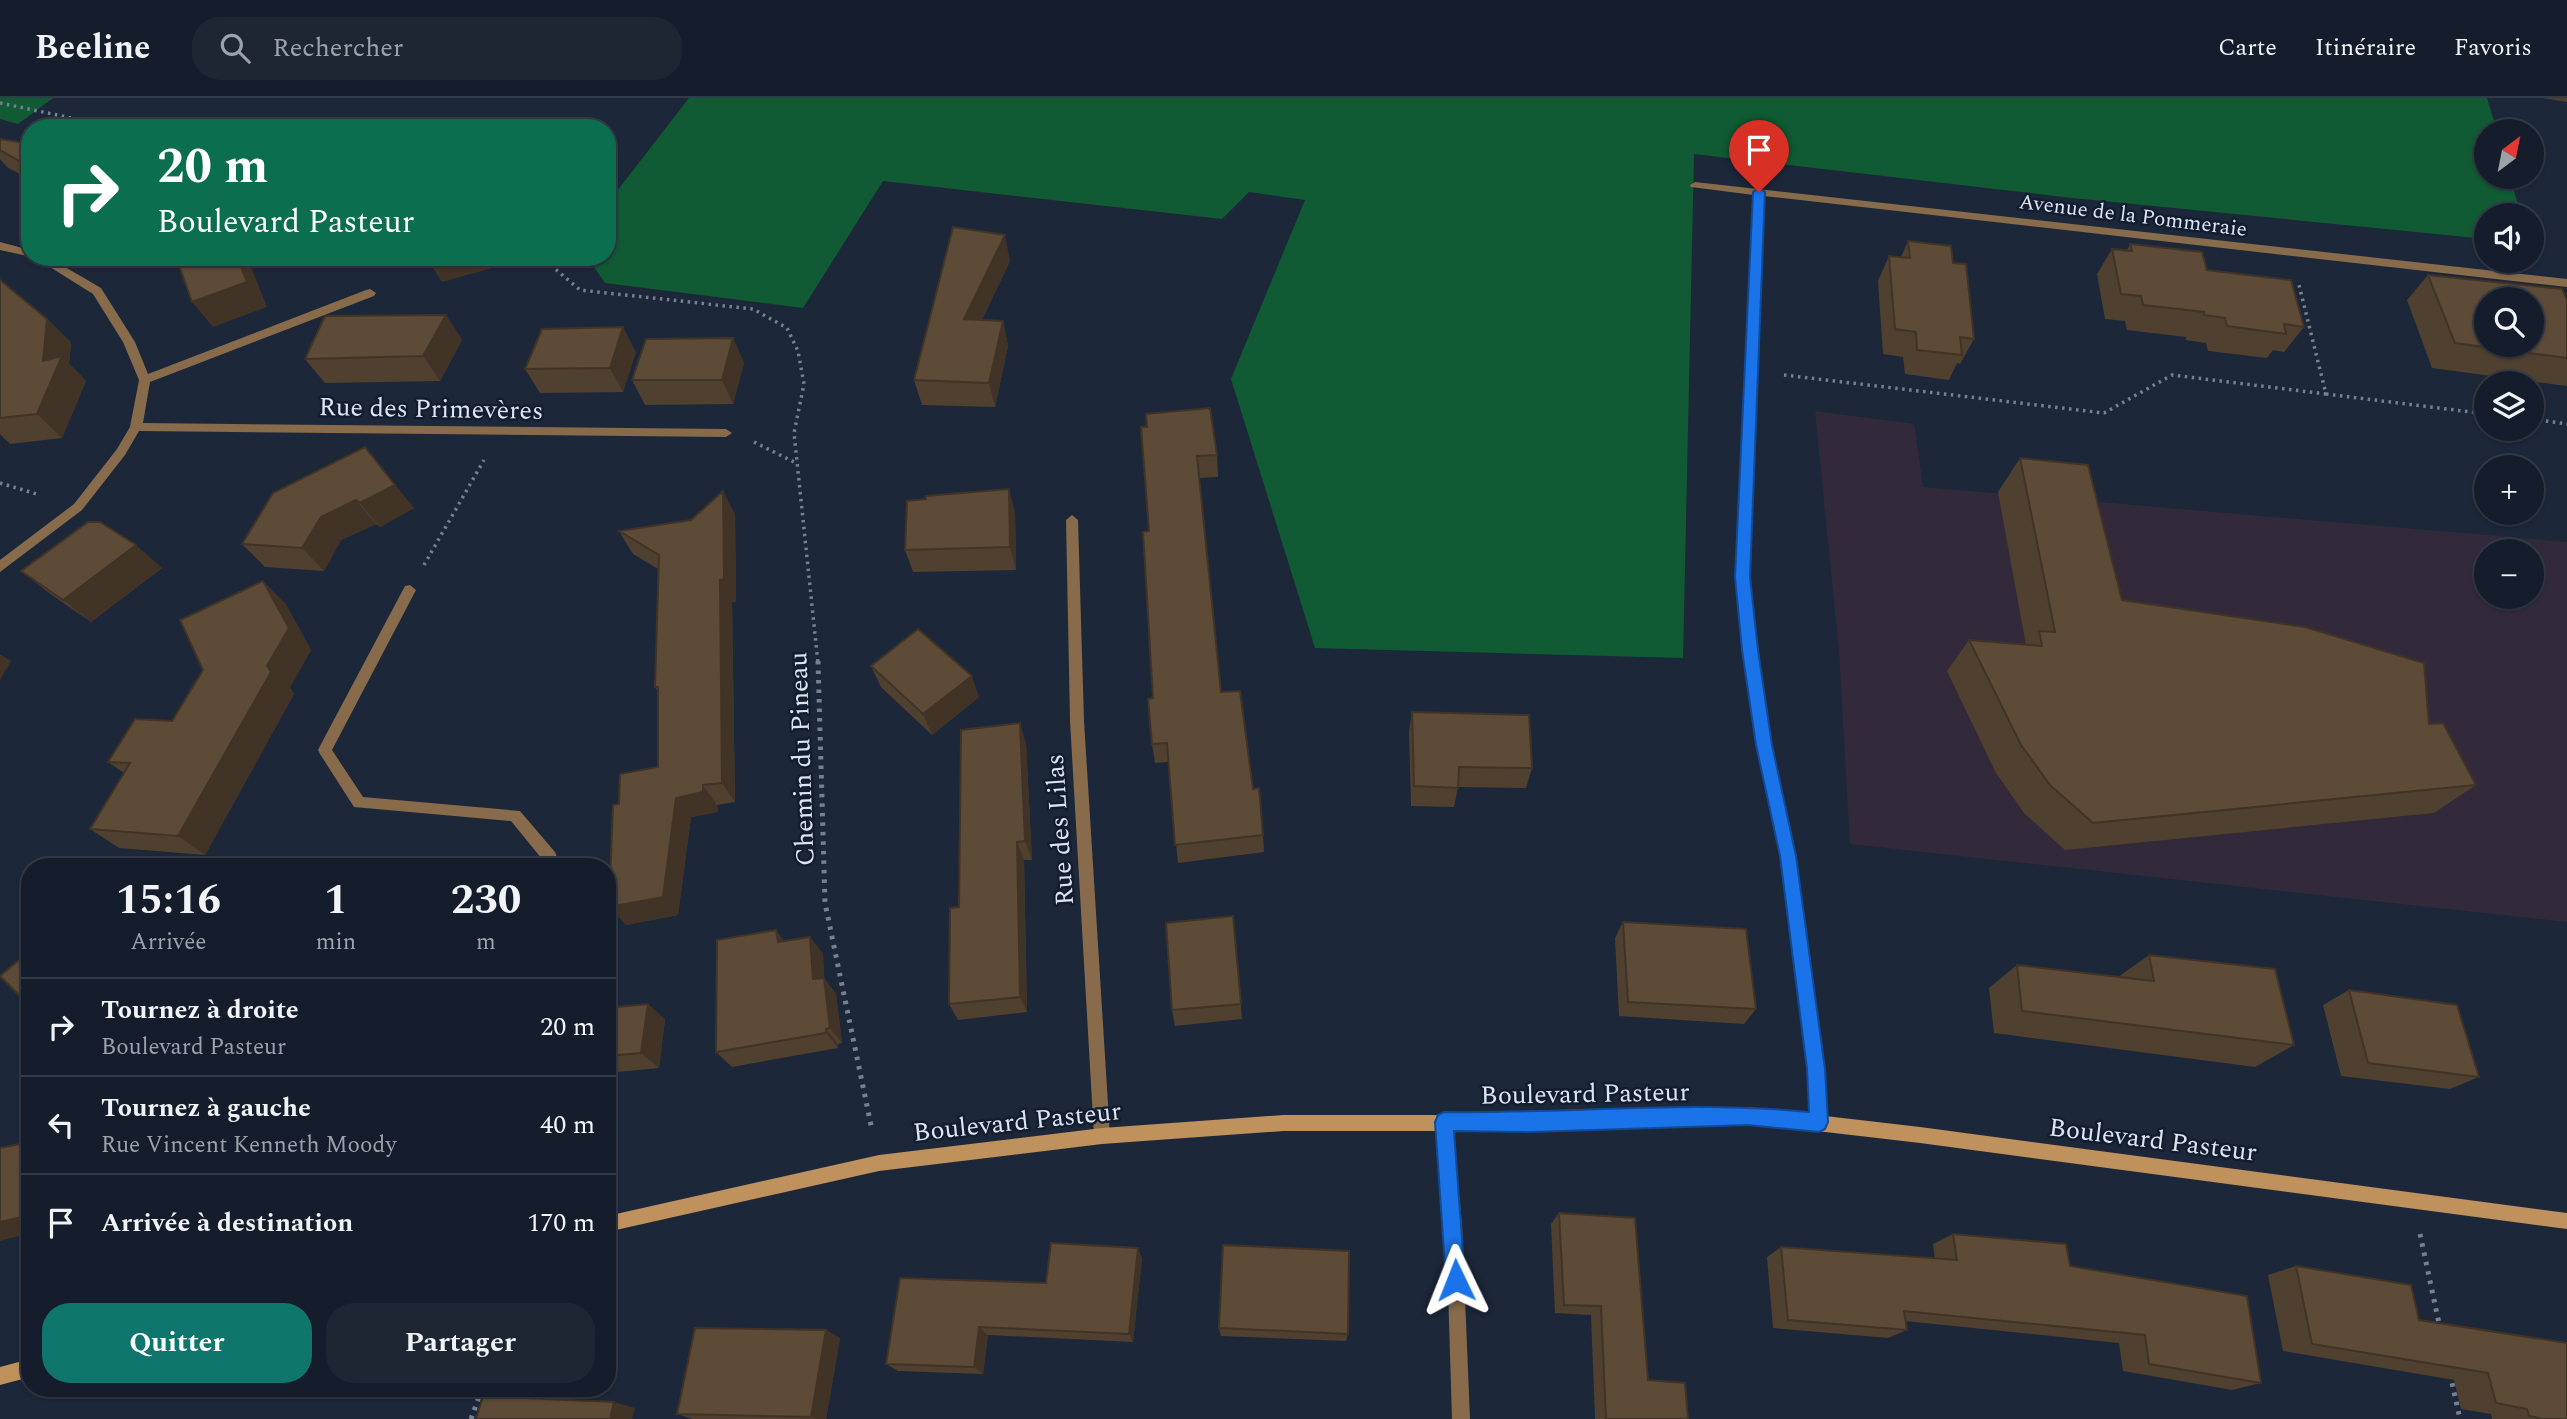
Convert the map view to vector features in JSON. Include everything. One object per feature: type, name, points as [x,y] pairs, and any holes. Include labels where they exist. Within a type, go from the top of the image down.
[{"type":"street","name":"Avenue de la Pommeraie","points":[[1695,185],[2567,283]]},
{"type":"street","points":[[1759,192],[1743,577],[1750,650],[1764,745],[1788,856],[1816,1069],[1819,1122]]},
{"type":"street","points":[[0,246],[21,252]]},
{"type":"street","points":[[0,567],[78,507],[121,452],[136,427],[145,380],[129,342],[97,291],[55,266]]},
{"type":"street","points":[[145,380],[370,293]]},
{"type":"street","name":"Rue des Primevères","points":[[136,427],[726,433]]},
{"type":"street","name":"Rue des Lilas","points":[[1072,520],[1077,721],[1102,1136]]},
{"type":"street","points":[[410,590],[325,750],[359,803],[515,815],[550,858]]},
{"type":"street","name":"Boulevard Pasteur","points":[[616,1222],[879,1163],[1102,1136],[1284,1124],[1531,1122],[1748,1115],[1819,1122],[2567,1221]]},
{"type":"street","points":[[1444,1122],[1454,1224],[1461,1419]]},
{"type":"street","points":[[0,1376],[21,1370]]},
{"type":"path","points":[[0,103],[76,119]]},
{"type":"path","points":[[2290,252],[2326,394]]},
{"type":"path","name":"Chemin du Pineau","points":[[554,266],[580,290],[753,309],[787,328],[798,351],[804,384],[794,433],[817,639],[825,903],[879,1163]]},
{"type":"path","points":[[1752,371],[2104,413],[2172,375],[2474,412]]},
{"type":"path","points":[[2544,421],[2567,424]]},
{"type":"path","points":[[410,590],[500,432]]},
{"type":"path","points":[[766,446],[797,463]]},
{"type":"path","points":[[2413,1199],[2443,1341]]},
{"type":"path","points":[[2449,1367],[2460,1419]]},
{"type":"path","points":[[471,1419],[479,1397]]},
{"type":"shaded area","points":[[1815,411],[1914,424],[1923,487],[2532,539],[2474,539],[2474,609],[2544,609],[2544,540],[2567,542],[2567,922],[1850,844],[1839,651]]},
{"type":"green space","points":[[0,98],[53,98],[21,119],[18,124],[0,119]]},
{"type":"green space","points":[[689,98],[2487,98],[2493,119],[2474,119],[2474,189],[2513,189],[2518,203],[2474,203],[2474,238],[2072,198],[1694,154],[1683,658],[1315,648],[1231,379],[1305,200],[1249,192],[1222,219],[883,181],[803,308],[605,283],[593,266],[616,266],[616,192]]},
{"type":"building","points":[[0,139],[21,142],[21,162],[0,150]]},
{"type":"building","points":[[953,227],[1005,235],[964,319],[1003,321],[989,383],[914,380]]},
{"type":"building","points":[[1908,241],[1951,246],[1953,263],[1966,264],[1974,339],[1960,337],[1962,355],[1917,350],[1916,332],[1895,329],[1889,256],[1910,258]]},
{"type":"building","points":[[2130,244],[2202,252],[2207,270],[2291,280],[2304,327],[2284,324],[2286,334],[2227,326],[2225,318],[2204,315],[2204,312],[2143,305],[2141,296],[2121,294],[2112,249],[2132,251]]},
{"type":"building","points":[[179,266],[241,266],[247,282],[192,302]]},
{"type":"building","points":[[2428,275],[2543,287],[2474,287],[2474,346],[2455,343]]},
{"type":"building","points":[[0,280],[47,319],[43,361],[62,356],[37,414],[0,418]]},
{"type":"building","points":[[2544,287],[2562,289],[2567,300],[2567,358],[2544,355]]},
{"type":"building","points":[[446,315],[423,356],[305,359],[325,316]]},
{"type":"building","points":[[623,327],[610,368],[525,369],[542,329]]},
{"type":"building","points":[[733,338],[722,380],[632,380],[646,339]]},
{"type":"building","points":[[1210,408],[1217,455],[1197,456],[1221,692],[1240,691],[1253,789],[1259,788],[1263,835],[1175,845],[1167,743],[1152,744],[1148,699],[1153,698],[1143,532],[1149,531],[1141,427],[1147,427],[1146,414]]},
{"type":"building","points":[[365,447],[395,485],[360,503],[356,500],[321,517],[302,548],[242,544],[273,493]]},
{"type":"building","points":[[2020,458],[2088,465],[2122,600],[2305,627],[2424,663],[2429,724],[2443,723],[2476,785],[2093,823],[2050,785],[2021,745],[1969,640],[2042,646],[2039,631],[2055,632]]},
{"type":"building","points":[[1009,489],[1010,547],[905,550],[907,501],[926,499],[926,496]]},
{"type":"building","points":[[723,491],[724,579],[720,580],[722,783],[703,785],[703,792],[676,798],[663,897],[616,906],[616,858],[611,858],[613,805],[619,804],[620,774],[658,767],[658,687],[655,687],[659,555],[619,531],[691,520]]},
{"type":"building","points":[[88,522],[100,522],[136,545],[63,600],[21,571]]},
{"type":"building","points":[[263,581],[289,628],[267,666],[271,672],[178,836],[90,829],[130,763],[108,762],[135,719],[172,721],[203,670],[180,620]]},
{"type":"building","points":[[918,629],[972,676],[923,714],[871,666]]},
{"type":"building","points":[[1412,712],[1529,715],[1532,768],[1459,767],[1458,788],[1414,786]]},
{"type":"building","points":[[1020,723],[1025,841],[1017,842],[1020,997],[949,1004],[950,908],[959,907],[961,730]]},
{"type":"building","points":[[1233,916],[1241,1004],[1172,1010],[1166,923]]},
{"type":"building","points":[[1623,922],[1746,929],[1756,1009],[1628,1002]]},
{"type":"building","points":[[776,930],[778,942],[810,937],[813,979],[824,978],[830,1028],[826,1029],[826,1033],[716,1052],[717,940]]},
{"type":"building","points":[[2149,955],[2275,969],[2294,1045],[2022,1011],[2017,965],[2154,981]]},
{"type":"building","points":[[21,958],[21,997],[0,976]]},
{"type":"building","points":[[2349,990],[2457,1005],[2479,1077],[2368,1063]]},
{"type":"building","points":[[648,1004],[641,1053],[616,1055],[616,1007]]},
{"type":"building","points":[[21,1144],[21,1217],[0,1222],[0,1148]]},
{"type":"building","points":[[1559,1213],[1635,1218],[1648,1380],[1685,1383],[1688,1419],[1606,1419],[1601,1306],[1564,1305]]},
{"type":"building","points":[[1953,1234],[2066,1244],[2070,1266],[2247,1296],[2261,1383],[2149,1364],[2145,1335],[1904,1311],[1907,1330],[1788,1320],[1781,1247],[1957,1260]]},
{"type":"building","points":[[1051,1243],[1138,1248],[1129,1334],[979,1327],[974,1367],[886,1364],[900,1278],[1046,1283]]},
{"type":"building","points":[[1223,1245],[1349,1251],[1348,1334],[1219,1328]]},
{"type":"building","points":[[2296,1266],[2411,1285],[2419,1320],[2567,1343],[2567,1419],[2529,1416],[2527,1409],[2496,1403],[2488,1373],[2312,1344]]},
{"type":"building","points":[[695,1328],[826,1330],[811,1417],[677,1414]]},
{"type":"building","points":[[483,1397],[614,1402],[610,1419],[476,1419]]},
{"type":"route","points":[[1456,1280],[1454,1224],[1444,1122],[1748,1115],[1819,1122],[1816,1069],[1788,856],[1764,745],[1750,650],[1743,577],[1759,192]]}]
